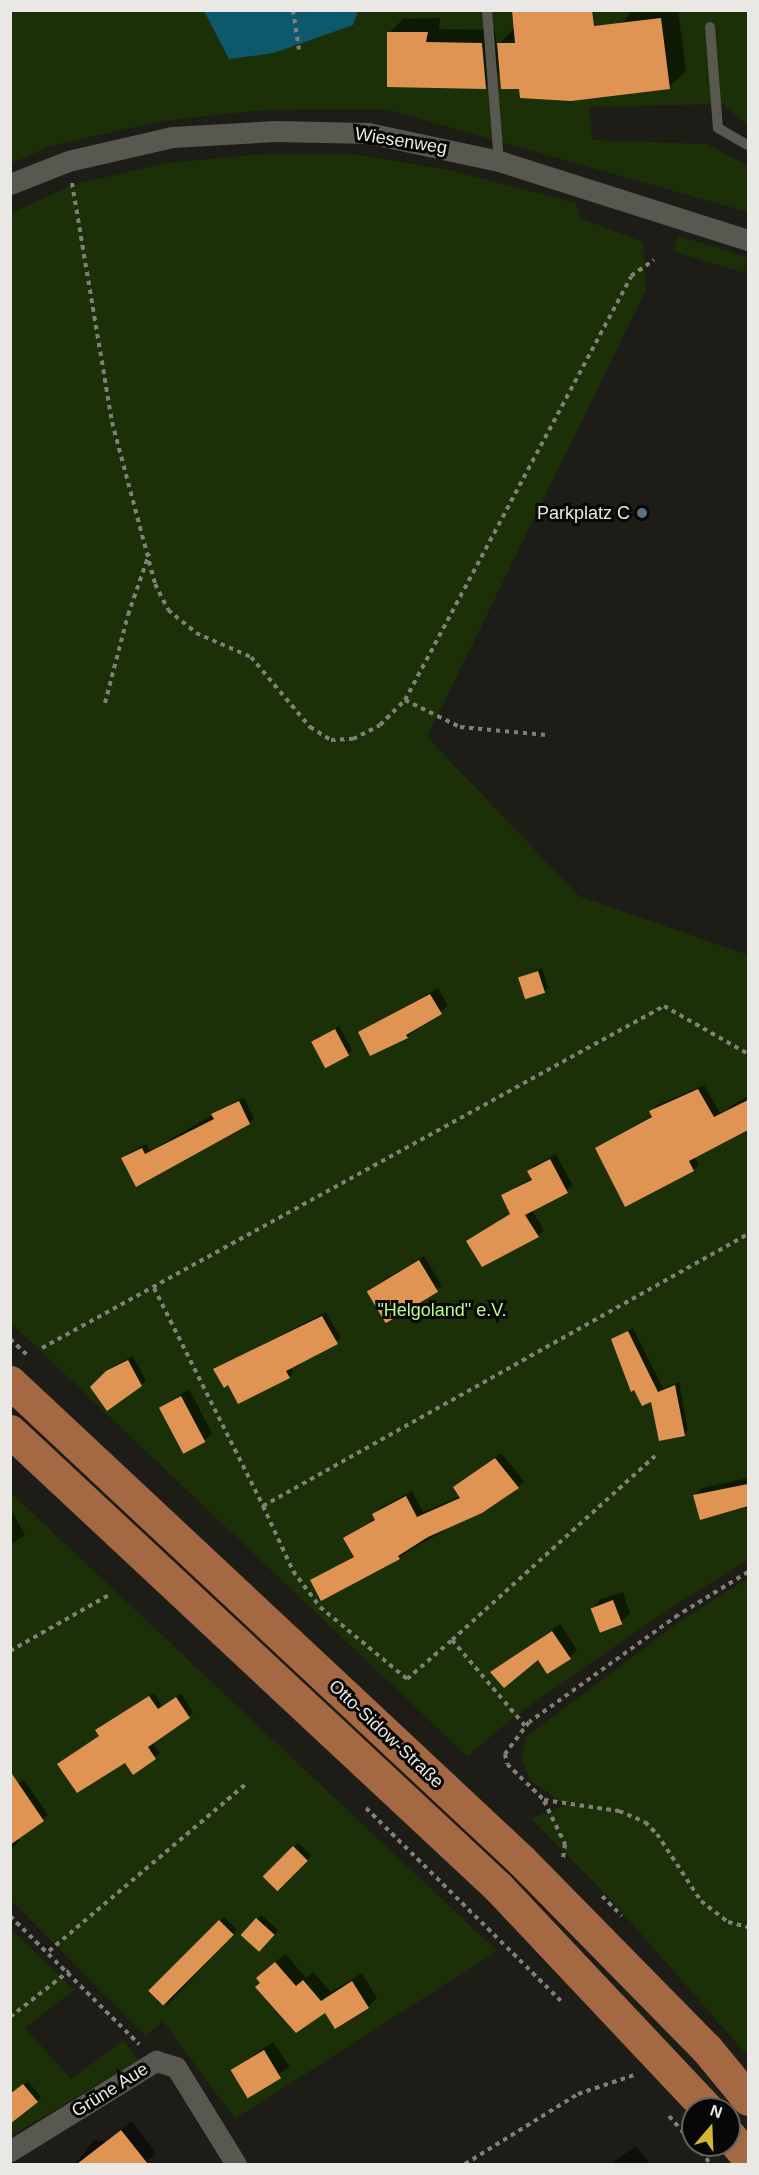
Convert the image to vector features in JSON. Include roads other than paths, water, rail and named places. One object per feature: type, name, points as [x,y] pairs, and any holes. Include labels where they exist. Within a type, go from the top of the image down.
[{"type":"main road","name":"Otto-Sidow-Straße","points":[[10,1382],[521,1860],[706,2048],[748,2099]]},
{"type":"main road","name":"Otto-Sidow-Straße","points":[[10,1431],[499,1888],[696,2097]]},
{"type":"street","name":"Wiesenweg","points":[[10,184],[68,161],[172,137],[276,131],[368,133],[499,162],[748,240]]},
{"type":"street","name":"Grüne Aue","points":[[10,2151],[166,2064],[236,2164]]},
{"type":"street","points":[[10,2161],[13,2164]]},
{"type":"lane","points":[[487,10],[499,162]]},
{"type":"lane","points":[[710,27],[718,128],[748,145]]},
{"type":"water","points":[[204,11],[358,11],[353,25],[274,53],[229,59]]},
{"type":"place","name":"Parkplatz C","points":[[642,513]]},
{"type":"park label","name":"\"Helgoland\" e.V.","points":[[442,1310]]}]
